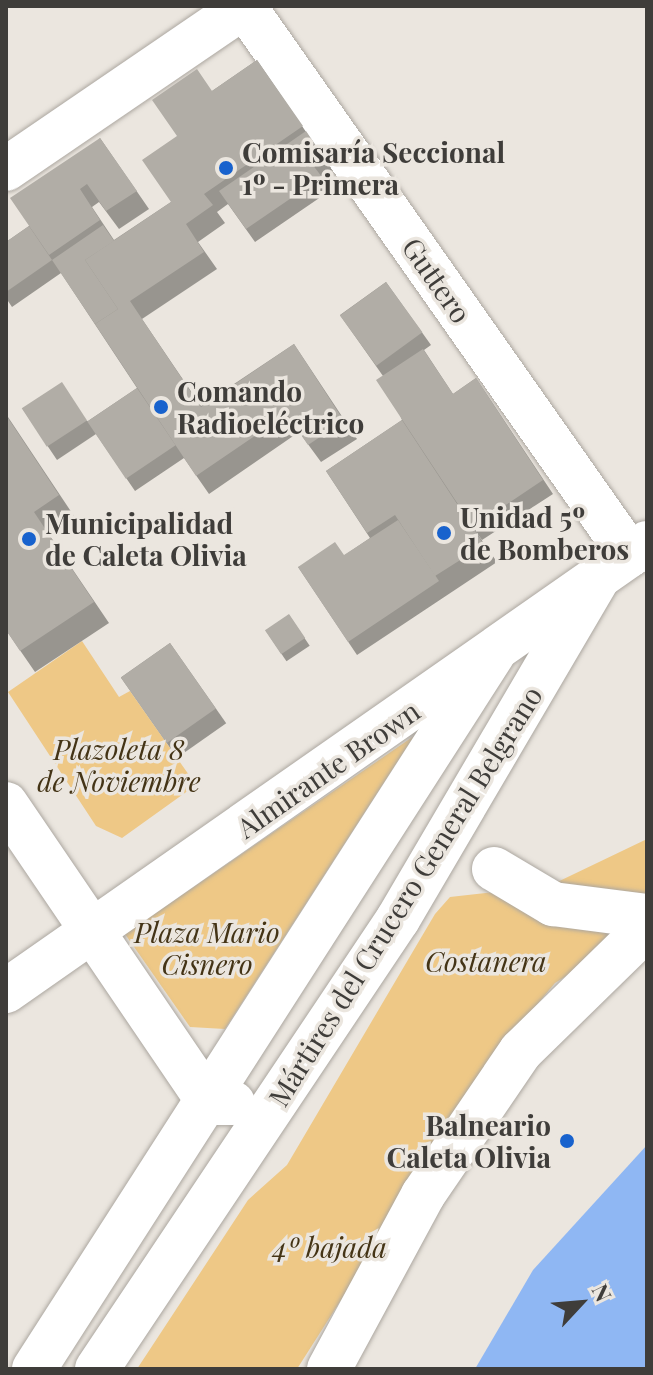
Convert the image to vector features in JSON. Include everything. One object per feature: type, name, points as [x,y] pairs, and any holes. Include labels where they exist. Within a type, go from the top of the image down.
[{"type":"street","points":[[6,169],[245,6]]},
{"type":"street","name":"Guttero","points":[[245,6],[625,558]]},
{"type":"street","name":"Almirante Brown","points":[[6,991],[493,654],[625,558]]},
{"type":"street","name":"Mártires del Crucero General Belgrano","points":[[97,1369],[322,1039],[625,558]]},
{"type":"street","name":"Mártires del Crucero General Belgrano","points":[[34,1369],[209,1103],[493,654]]},
{"type":"street","points":[[6,804],[209,1103],[233,1103],[256,1094],[289,1073],[322,1039]]},
{"type":"street","points":[[494,869],[553,904],[647,916]]},
{"type":"street","points":[[329,1369],[423,1195],[521,1051],[647,928]]},
{"type":"green space","name":"Plazoleta 8 de Noviembre","points":[[82,641],[119,697],[130,691],[196,785],[122,838],[96,826],[8,692]]},
{"type":"green space","name":"Plaza Mario Cisnero","points":[[414,736],[225,1029],[190,1027],[125,934]]},
{"type":"green space","name":"Costanera","points":[[647,839],[647,915],[608,950],[555,983],[504,1044],[297,1369],[137,1369],[248,1200],[287,1165],[435,914],[450,897],[549,886]]},
{"type":"water","points":[[647,1145],[647,1369],[475,1369],[533,1270]]},
{"type":"building","points":[[257,60],[303,126],[204,194],[213,205],[186,224],[204,252],[130,301],[201,407],[294,344],[344,421],[308,445],[287,414],[196,476],[95,324],[118,309],[85,260],[171,202],[142,160],[177,136],[152,100],[197,69],[212,91]]},
{"type":"building","points":[[306,131],[323,156],[312,164],[322,177],[246,229],[219,191]]},
{"type":"building","points":[[100,138],[137,191],[106,211],[87,184],[80,189],[100,220],[49,255],[10,198]]},
{"type":"building","points":[[103,225],[114,241],[85,260],[118,309],[95,324],[52,260]]},
{"type":"building","points":[[29,226],[52,260],[6,292],[6,242]]},
{"type":"building","points":[[386,282],[422,332],[376,366],[340,316]]},
{"type":"building","points":[[423,349],[453,394],[476,378],[543,480],[473,527],[376,380]]},
{"type":"building","points":[[62,382],[87,421],[47,447],[22,408]]},
{"type":"building","points":[[137,388],[176,445],[126,479],[87,422]]},
{"type":"building","name":"Municipalidad de Caleta Olivia","points":[[6,415],[59,495],[34,512],[94,602],[20,651],[6,630]]},
{"type":"building","points":[[402,420],[484,545],[435,576],[395,515],[367,533],[326,471]]},
{"type":"building","points":[[398,520],[439,581],[348,642],[298,567],[335,542],[344,555]]},
{"type":"building","points":[[289,614],[305,638],[281,654],[265,630]]},
{"type":"building","points":[[170,643],[216,709],[167,743],[121,677]]},
{"type":"place","name":"Comisaría Seccional 1º - Primera","points":[[226,168]]},
{"type":"place","name":"Comando Radioeléctrico","points":[[161,407]]},
{"type":"place","name":"Unidad 5º de Bomberos","points":[[444,533]]},
{"type":"place","name":"Municipalidad de Caleta Olivia","points":[[29,539]]},
{"type":"place","name":"Balneario Caleta Olivia","points":[[567,1141]]},
{"type":"park label","name":"4º bajada","points":[[330,1247]]}]
